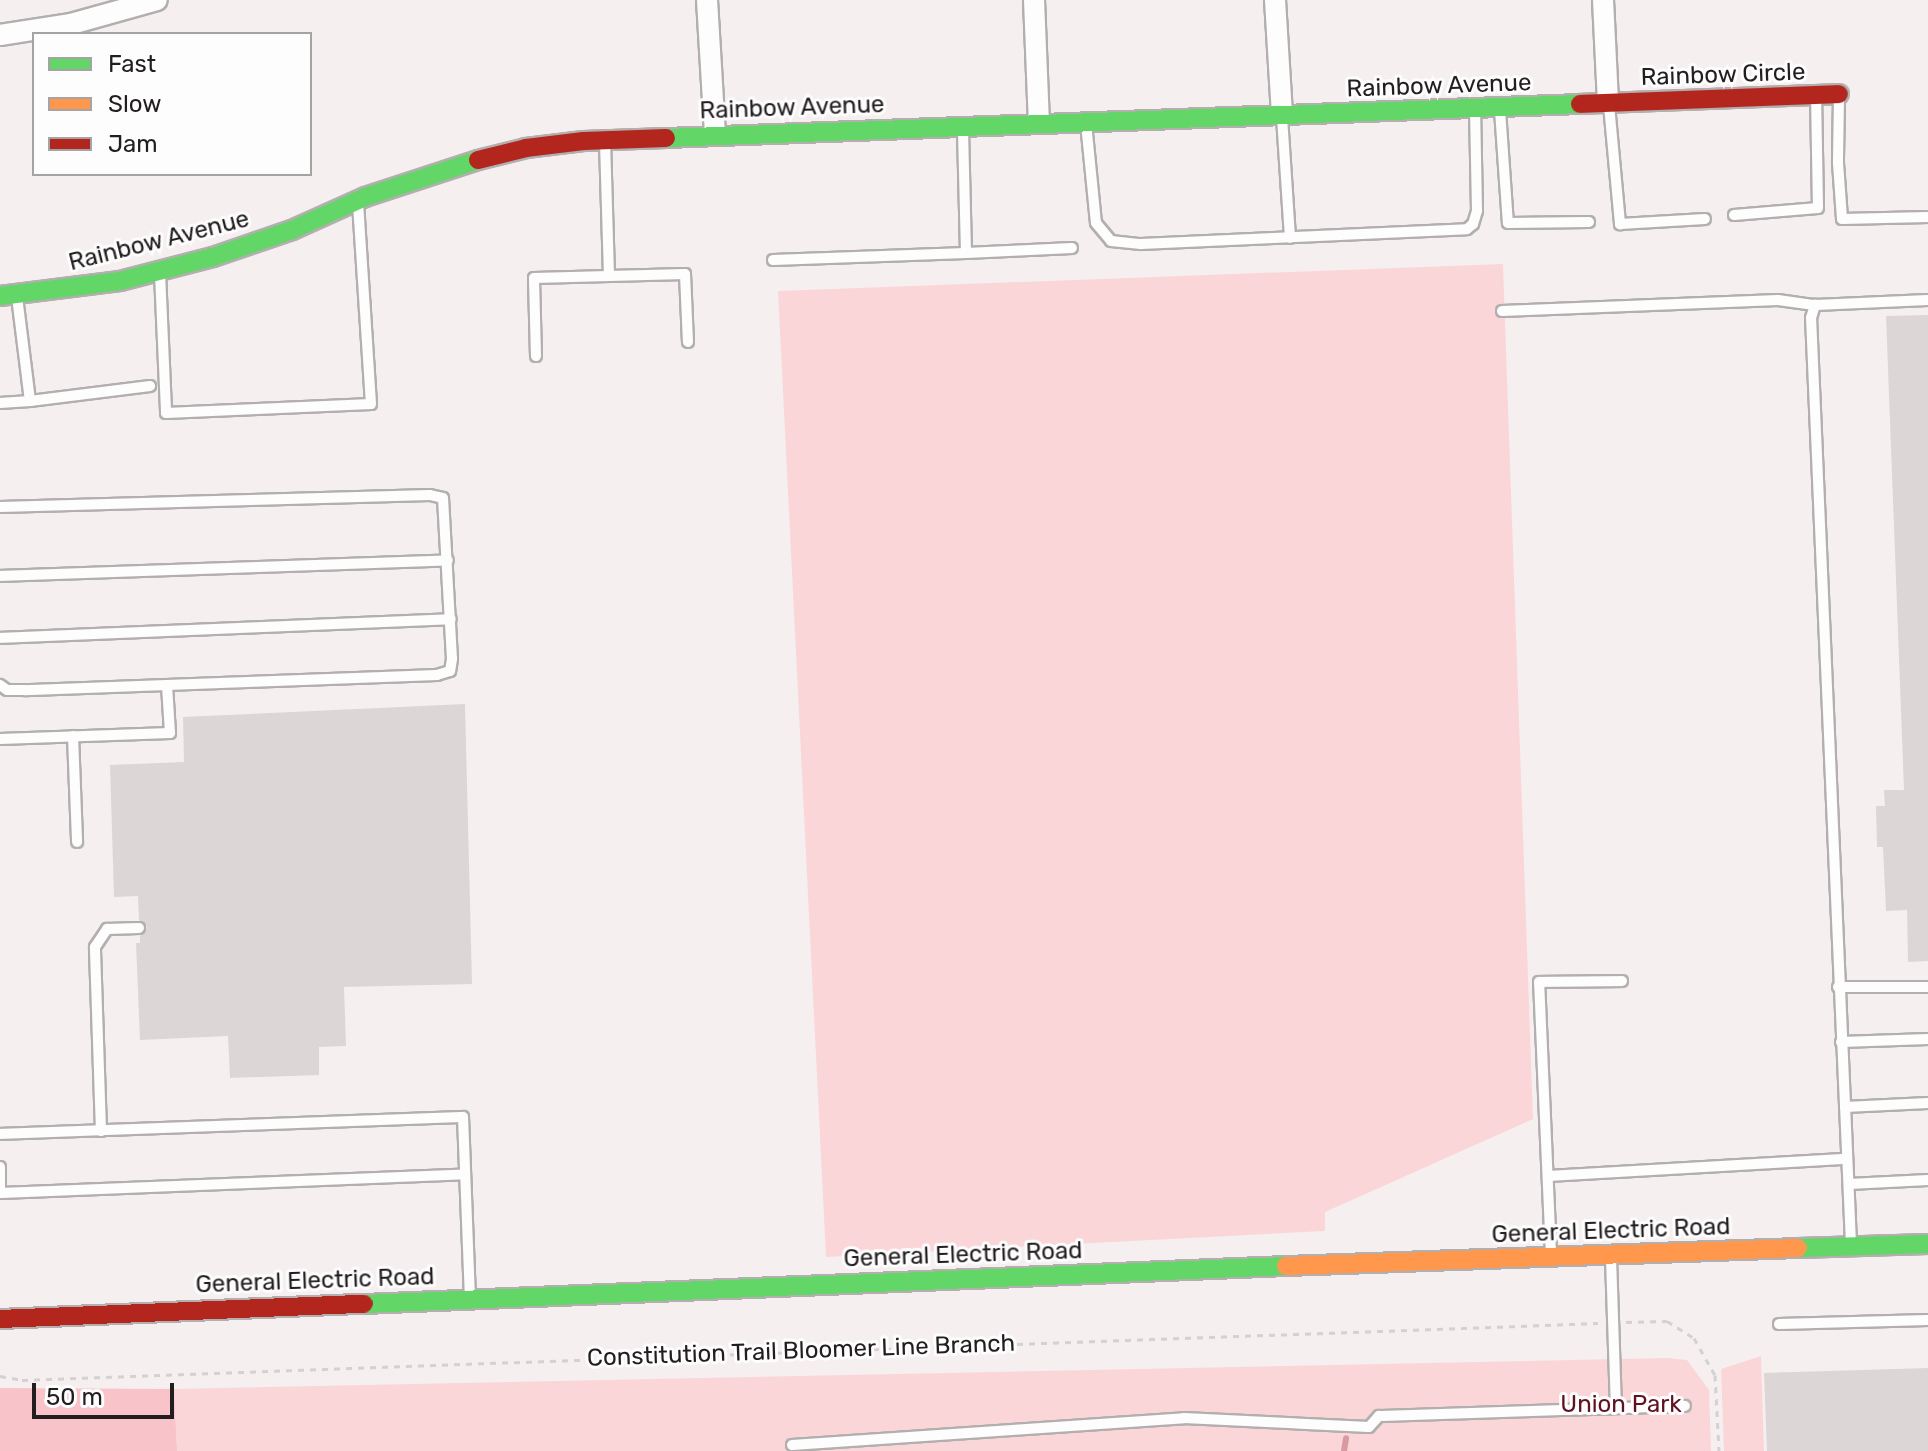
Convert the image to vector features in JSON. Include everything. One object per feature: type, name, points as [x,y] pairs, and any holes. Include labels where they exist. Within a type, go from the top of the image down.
[{"type":"main road","name":"Rainbow Circle","points":[[1608,103],[1839,94]]},
{"type":"main road","name":"Rainbow Avenue","points":[[8,295],[120,281],[160,271],[292,230],[358,200],[451,166],[526,148],[605,140],[715,135],[1608,103]]},
{"type":"main road","name":"General Electric Road","points":[[0,1319],[1928,1244]]},
{"type":"street","points":[[0,35],[71,24],[157,0]]},
{"type":"street","points":[[707,0],[715,135]]},
{"type":"street","points":[[1034,0],[1039,122]]},
{"type":"street","points":[[1275,0],[1282,115]]},
{"type":"street","points":[[1603,0],[1608,103]]},
{"type":"lane","points":[[1839,94],[1838,163],[1842,219],[1928,217]]},
{"type":"lane","points":[[1734,215],[1818,208],[1816,95]]},
{"type":"lane","points":[[1608,103],[1620,224],[1705,219]]},
{"type":"lane","points":[[1500,108],[1508,223],[1589,222]]},
{"type":"lane","points":[[1086,121],[1092,210],[1101,233],[1111,241],[1141,244],[1467,229],[1473,224],[1477,211],[1474,109]]},
{"type":"lane","points":[[1282,115],[1290,238]]},
{"type":"lane","points":[[963,126],[966,253]]},
{"type":"lane","points":[[605,140],[609,276]]},
{"type":"lane","points":[[160,271],[166,413],[371,404],[358,200]]},
{"type":"lane","points":[[773,260],[1072,248]]},
{"type":"lane","points":[[536,356],[534,278],[685,274],[688,342]]},
{"type":"lane","points":[[8,295],[30,401]]},
{"type":"lane","points":[[1502,311],[1778,300],[1815,305],[1928,300]]},
{"type":"lane","points":[[1815,305],[1811,318],[1838,987],[1852,1248]]},
{"type":"lane","points":[[0,403],[150,386]]},
{"type":"lane","points":[[0,507],[430,495],[443,498],[451,619],[450,671],[437,675],[24,690],[7,690],[0,685]]},
{"type":"lane","points":[[0,576],[448,560]]},
{"type":"lane","points":[[0,638],[451,619]]},
{"type":"lane","points":[[0,739],[170,733],[167,685]]},
{"type":"lane","points":[[73,736],[77,842]]},
{"type":"lane","points":[[101,1131],[95,947],[107,929],[139,928]]},
{"type":"lane","points":[[1551,1257],[1539,982],[1622,981]]},
{"type":"lane","points":[[1838,987],[1928,987]]},
{"type":"lane","points":[[1841,1042],[1928,1039]]},
{"type":"lane","points":[[1845,1107],[1928,1103]]},
{"type":"lane","points":[[0,1134],[463,1117],[470,1299]]},
{"type":"lane","points":[[1548,1176],[1847,1159]]},
{"type":"lane","points":[[0,1167],[1,1193],[465,1174]]},
{"type":"lane","points":[[1849,1184],[1928,1180]]},
{"type":"lane","points":[[1611,1256],[1616,1408]]},
{"type":"lane","points":[[1779,1324],[1928,1320]]},
{"type":"lane","points":[[792,1445],[1184,1418],[1369,1427],[1379,1416],[1685,1406]]},
{"type":"path","points":[[1621,1322],[1667,1321],[1694,1338],[1715,1375],[1719,1451]]},
{"type":"path","name":"Constitution Trail Bloomer Line Branch","points":[[0,1376],[22,1380],[1603,1323]]},
{"type":"green space","points":[[1503,264],[1533,1119],[1325,1212],[1325,1231],[826,1257],[778,291]]},
{"type":"green space","points":[[1761,1356],[1764,1451],[1724,1451],[1721,1369]]},
{"type":"green space","name":"Union Park","points":[[1687,1360],[1709,1390],[1711,1451],[177,1451],[174,1389]]},
{"type":"shaded area","points":[[0,1388],[174,1389],[177,1451],[0,1451]]},
{"type":"building","points":[[1928,315],[1928,961],[1908,962],[1907,910],[1886,911],[1883,847],[1877,847],[1876,806],[1885,806],[1884,790],[1904,790],[1886,316]]},
{"type":"building","points":[[465,704],[472,984],[344,987],[346,1046],[319,1047],[319,1075],[230,1078],[228,1036],[140,1040],[136,943],[140,943],[140,936],[147,927],[139,920],[138,896],[114,897],[110,765],[184,762],[183,717]]},
{"type":"building","points":[[1928,1368],[1928,1451],[1767,1451],[1764,1373]]},
{"type":"waterway","points":[[1344,1451],[1346,1438]]},
{"type":"traffic: fast","points":[[666,138],[1580,104]]},
{"type":"traffic: fast","points":[[0,296],[120,281],[213,257],[292,230],[365,197],[478,160]]},
{"type":"traffic: fast","points":[[1798,1248],[1928,1244]]},
{"type":"traffic: fast","points":[[364,1304],[1286,1266]]},
{"type":"traffic: slow","points":[[1286,1266],[1798,1248]]},
{"type":"traffic: jam","points":[[1580,104],[1839,94]]},
{"type":"traffic: jam","points":[[478,160],[526,148],[584,141],[666,138]]},
{"type":"traffic: jam","points":[[0,1319],[364,1304]]}]
